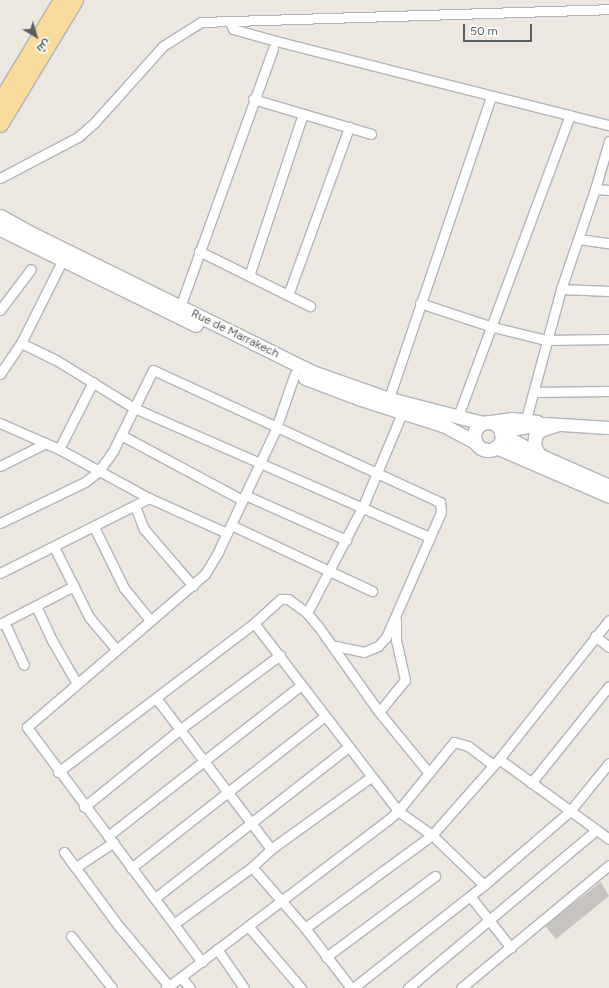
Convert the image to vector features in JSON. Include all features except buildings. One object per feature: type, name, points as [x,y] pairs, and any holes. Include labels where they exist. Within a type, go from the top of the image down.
[{"type":"highway","points":[[0,101],[61,0]]},
{"type":"highway","points":[[0,124],[75,0]]},
{"type":"main road","name":"Rue de Marrakech","points":[[0,216],[312,372],[388,398],[487,422]]},
{"type":"main road","name":"Rue de Marrakech","points":[[0,229],[295,374],[361,399],[403,411],[445,426],[475,442]]},
{"type":"main road","points":[[609,486],[538,455],[501,433],[487,422],[475,430],[475,442],[484,449],[496,447],[609,496]]},
{"type":"main road","points":[[538,455],[534,446],[535,436],[540,430],[550,424]]},
{"type":"main road","points":[[496,447],[501,433]]},
{"type":"street","points":[[0,178],[78,137],[94,123],[163,46],[173,38],[201,22],[609,9]]},
{"type":"street","points":[[229,21],[233,29],[609,125]]},
{"type":"street","points":[[180,307],[253,99],[273,48]]},
{"type":"street","points":[[388,398],[492,96]]},
{"type":"street","points":[[253,99],[371,134]]},
{"type":"street","points":[[249,276],[304,114]]},
{"type":"street","points":[[458,416],[570,115]]},
{"type":"street","points":[[288,295],[349,127]]},
{"type":"street","points":[[526,419],[546,340],[561,289],[596,189],[609,141]]},
{"type":"street","points":[[0,174],[11,171]]},
{"type":"street","points":[[596,189],[609,190]]},
{"type":"street","points":[[579,239],[609,243]]},
{"type":"street","points":[[199,251],[310,306]]},
{"type":"street","points":[[0,374],[21,343],[62,260]]},
{"type":"street","points":[[0,310],[31,269]]},
{"type":"street","points":[[561,289],[609,291]]},
{"type":"street","points":[[420,303],[492,327],[546,340],[609,339]]},
{"type":"street","points":[[21,343],[93,382],[134,408],[363,506],[429,537]]},
{"type":"street","points":[[0,523],[85,482],[98,472],[105,465],[153,370],[276,428],[378,472],[440,502],[441,512],[429,537],[396,619],[386,637],[370,651],[364,652],[332,645]]},
{"type":"street","points":[[202,962],[111,839],[84,807],[58,772],[27,726],[76,682],[193,586],[212,563],[276,428],[295,374]]},
{"type":"street","points":[[59,449],[93,382]]},
{"type":"street","points":[[534,392],[609,391]]},
{"type":"street","points":[[307,614],[331,572],[363,506],[403,411]]},
{"type":"street","name":"Rue de Marrakech","points":[[487,422],[526,419],[550,424],[609,428]]},
{"type":"street","points":[[0,422],[59,449],[98,472],[150,498],[229,529],[372,591]]},
{"type":"street","name":"Rue de Marrakech","points":[[501,433],[550,424]]},
{"type":"street","points":[[121,435],[244,498],[346,540]]},
{"type":"street","points":[[0,466],[46,443]]},
{"type":"street","points":[[0,573],[150,498]]},
{"type":"street","points":[[135,506],[144,529],[193,586]]},
{"type":"street","points":[[94,526],[124,588],[150,620]]},
{"type":"street","points":[[54,547],[89,617],[116,649]]},
{"type":"street","points":[[24,665],[2,623],[74,586]]},
{"type":"street","points":[[58,772],[254,623],[281,599],[292,600],[307,614],[332,645],[379,712],[429,773]]},
{"type":"street","points":[[36,606],[53,642],[76,682]]},
{"type":"street","points":[[379,712],[405,680],[396,640],[396,619]]},
{"type":"street","points":[[305,928],[432,835],[496,762],[609,620]]},
{"type":"street","points":[[254,623],[398,811],[432,835],[484,885]]},
{"type":"street","points":[[596,636],[609,647]]},
{"type":"street","points":[[84,807],[179,730],[280,655]]},
{"type":"street","points":[[76,867],[203,761],[301,685]]},
{"type":"street","points":[[531,782],[609,686]]},
{"type":"street","points":[[156,698],[271,849]]},
{"type":"street","points":[[131,868],[228,794],[326,716]]},
{"type":"street","points":[[64,852],[117,924],[167,987],[202,962],[398,811],[450,746],[458,742],[531,782],[609,838]]},
{"type":"street","points":[[155,898],[348,747]]},
{"type":"street","points":[[252,868],[305,928],[326,957],[352,988],[484,885],[570,811],[607,770]]},
{"type":"street","points":[[174,923],[252,868],[271,849],[371,776]]},
{"type":"street","points":[[408,988],[596,830]]},
{"type":"street","points":[[461,988],[609,865]]},
{"type":"street","points":[[326,957],[435,876]]},
{"type":"street","points":[[470,896],[511,948]]},
{"type":"street","points":[[248,926],[301,988]]},
{"type":"street","points":[[71,936],[112,988]]},
{"type":"street","points":[[217,949],[244,988]]},
{"type":"street","points":[[181,977],[190,988]]}]
